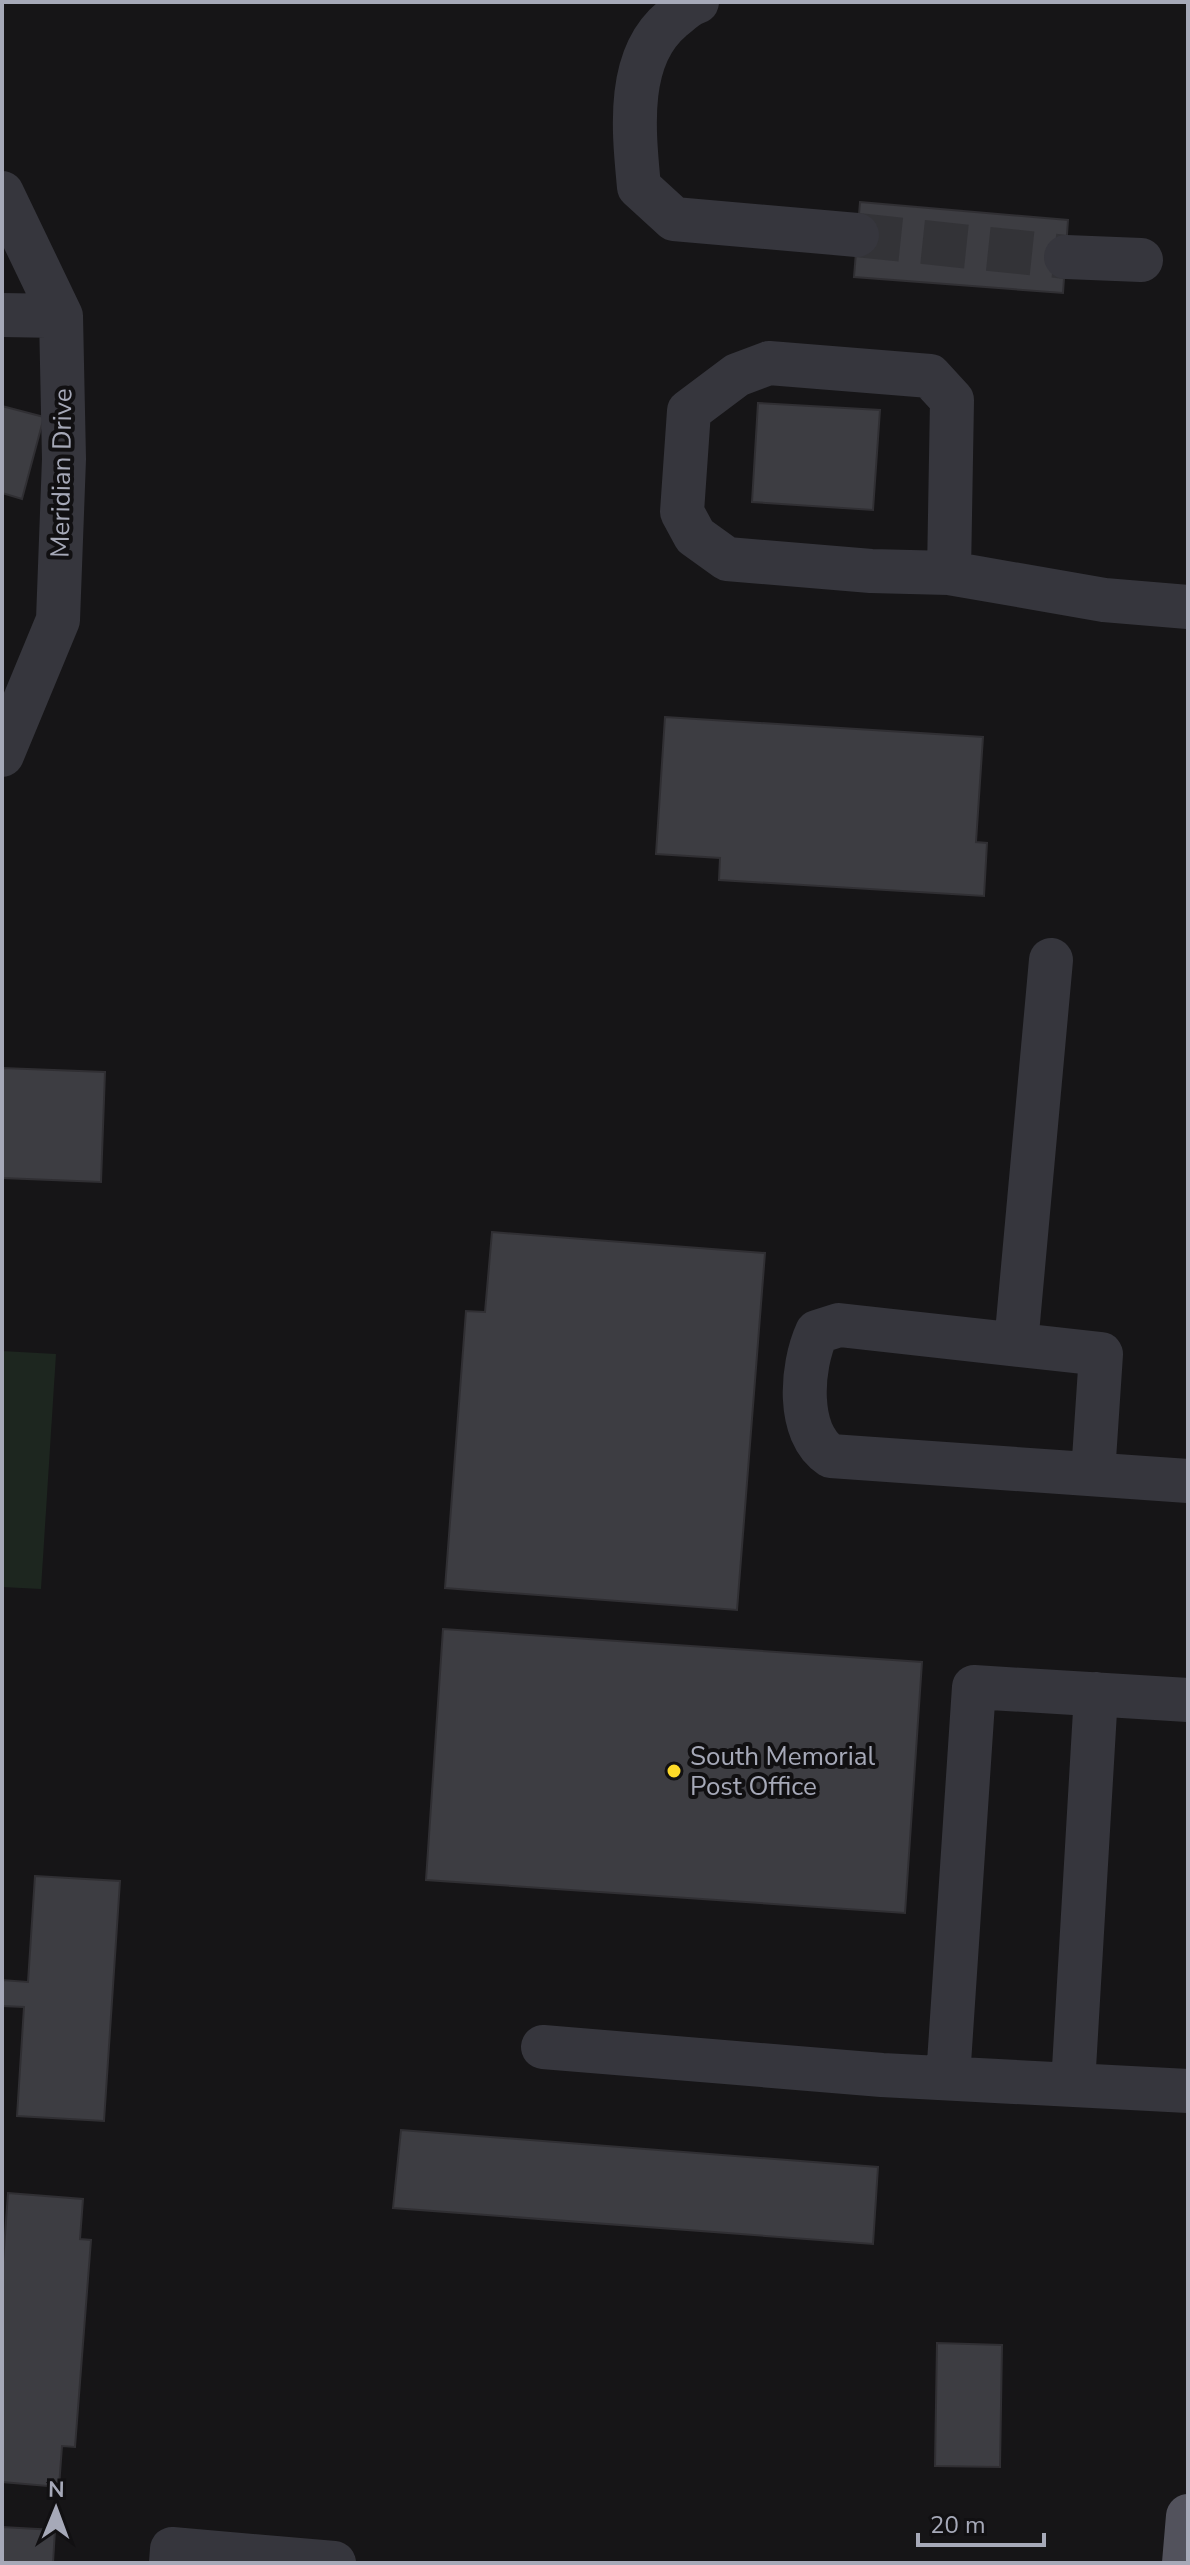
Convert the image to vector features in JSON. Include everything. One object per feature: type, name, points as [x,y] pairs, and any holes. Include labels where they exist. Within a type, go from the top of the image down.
[{"type":"main road","points":[[1184,2563],[1188,2516]]},
{"type":"street","points":[[697,2],[659,30],[641,63],[634,140],[639,187],[674,219],[857,235]]},
{"type":"street","name":"Meridian Drive","points":[[2,193],[61,316],[64,459],[58,620],[2,755]]},
{"type":"street","points":[[1066,257],[1141,260]]},
{"type":"street","points":[[2,315],[61,316]]},
{"type":"street","points":[[949,573],[952,400],[930,376],[769,363],[737,375],[689,411],[682,512],[695,536],[727,559],[871,571],[949,573],[1104,600],[1188,607]]},
{"type":"street","points":[[1016,1344],[1051,960]]},
{"type":"street","points":[[1093,1474],[1101,1354],[839,1325],[817,1332],[809,1348],[806,1417],[817,1446],[831,1456],[1188,1481]]},
{"type":"street","points":[[948,2078],[974,1687],[1188,1700]]},
{"type":"street","points":[[1073,2085],[1096,1694]]},
{"type":"street","points":[[543,2047],[948,2078],[1188,2091]]},
{"type":"street","points":[[171,2563],[172,2549],[334,2563]]},
{"type":"shaded area","points":[[2,1351],[56,1354],[41,1589],[2,1587]]},
{"type":"building","points":[[860,202],[1068,220],[1063,293],[854,277]]},
{"type":"building","points":[[758,403],[880,410],[873,510],[752,502]]},
{"type":"building","points":[[2,406],[44,417],[22,499],[2,493]]},
{"type":"building","points":[[665,717],[983,737],[976,842],[987,843],[984,896],[719,880],[720,858],[656,854]]},
{"type":"building","points":[[2,1068],[105,1072],[101,1182],[2,1178]]},
{"type":"building","points":[[492,1232],[765,1253],[737,1610],[445,1588],[466,1311],[485,1312]]},
{"type":"building","name":"South Memorial Post Office","points":[[443,1629],[922,1662],[905,1913],[426,1880]]},
{"type":"building","points":[[35,1876],[120,1881],[104,2121],[17,2116],[24,2007],[2,2006],[2,1980],[28,1982]]},
{"type":"building","points":[[401,2130],[878,2167],[873,2244],[393,2208]]},
{"type":"building","points":[[8,2193],[83,2199],[80,2239],[91,2240],[75,2447],[62,2446],[59,2487],[2,2482],[2,2276]]},
{"type":"building","points":[[937,2343],[1002,2345],[1000,2467],[935,2466]]},
{"type":"building","points":[[2,2527],[55,2530],[53,2563],[2,2563]]},
{"type":"tunnel","points":[[857,235],[1066,257]]},
{"type":"place","name":"South Memorial Post Office","points":[[674,1771]]}]
